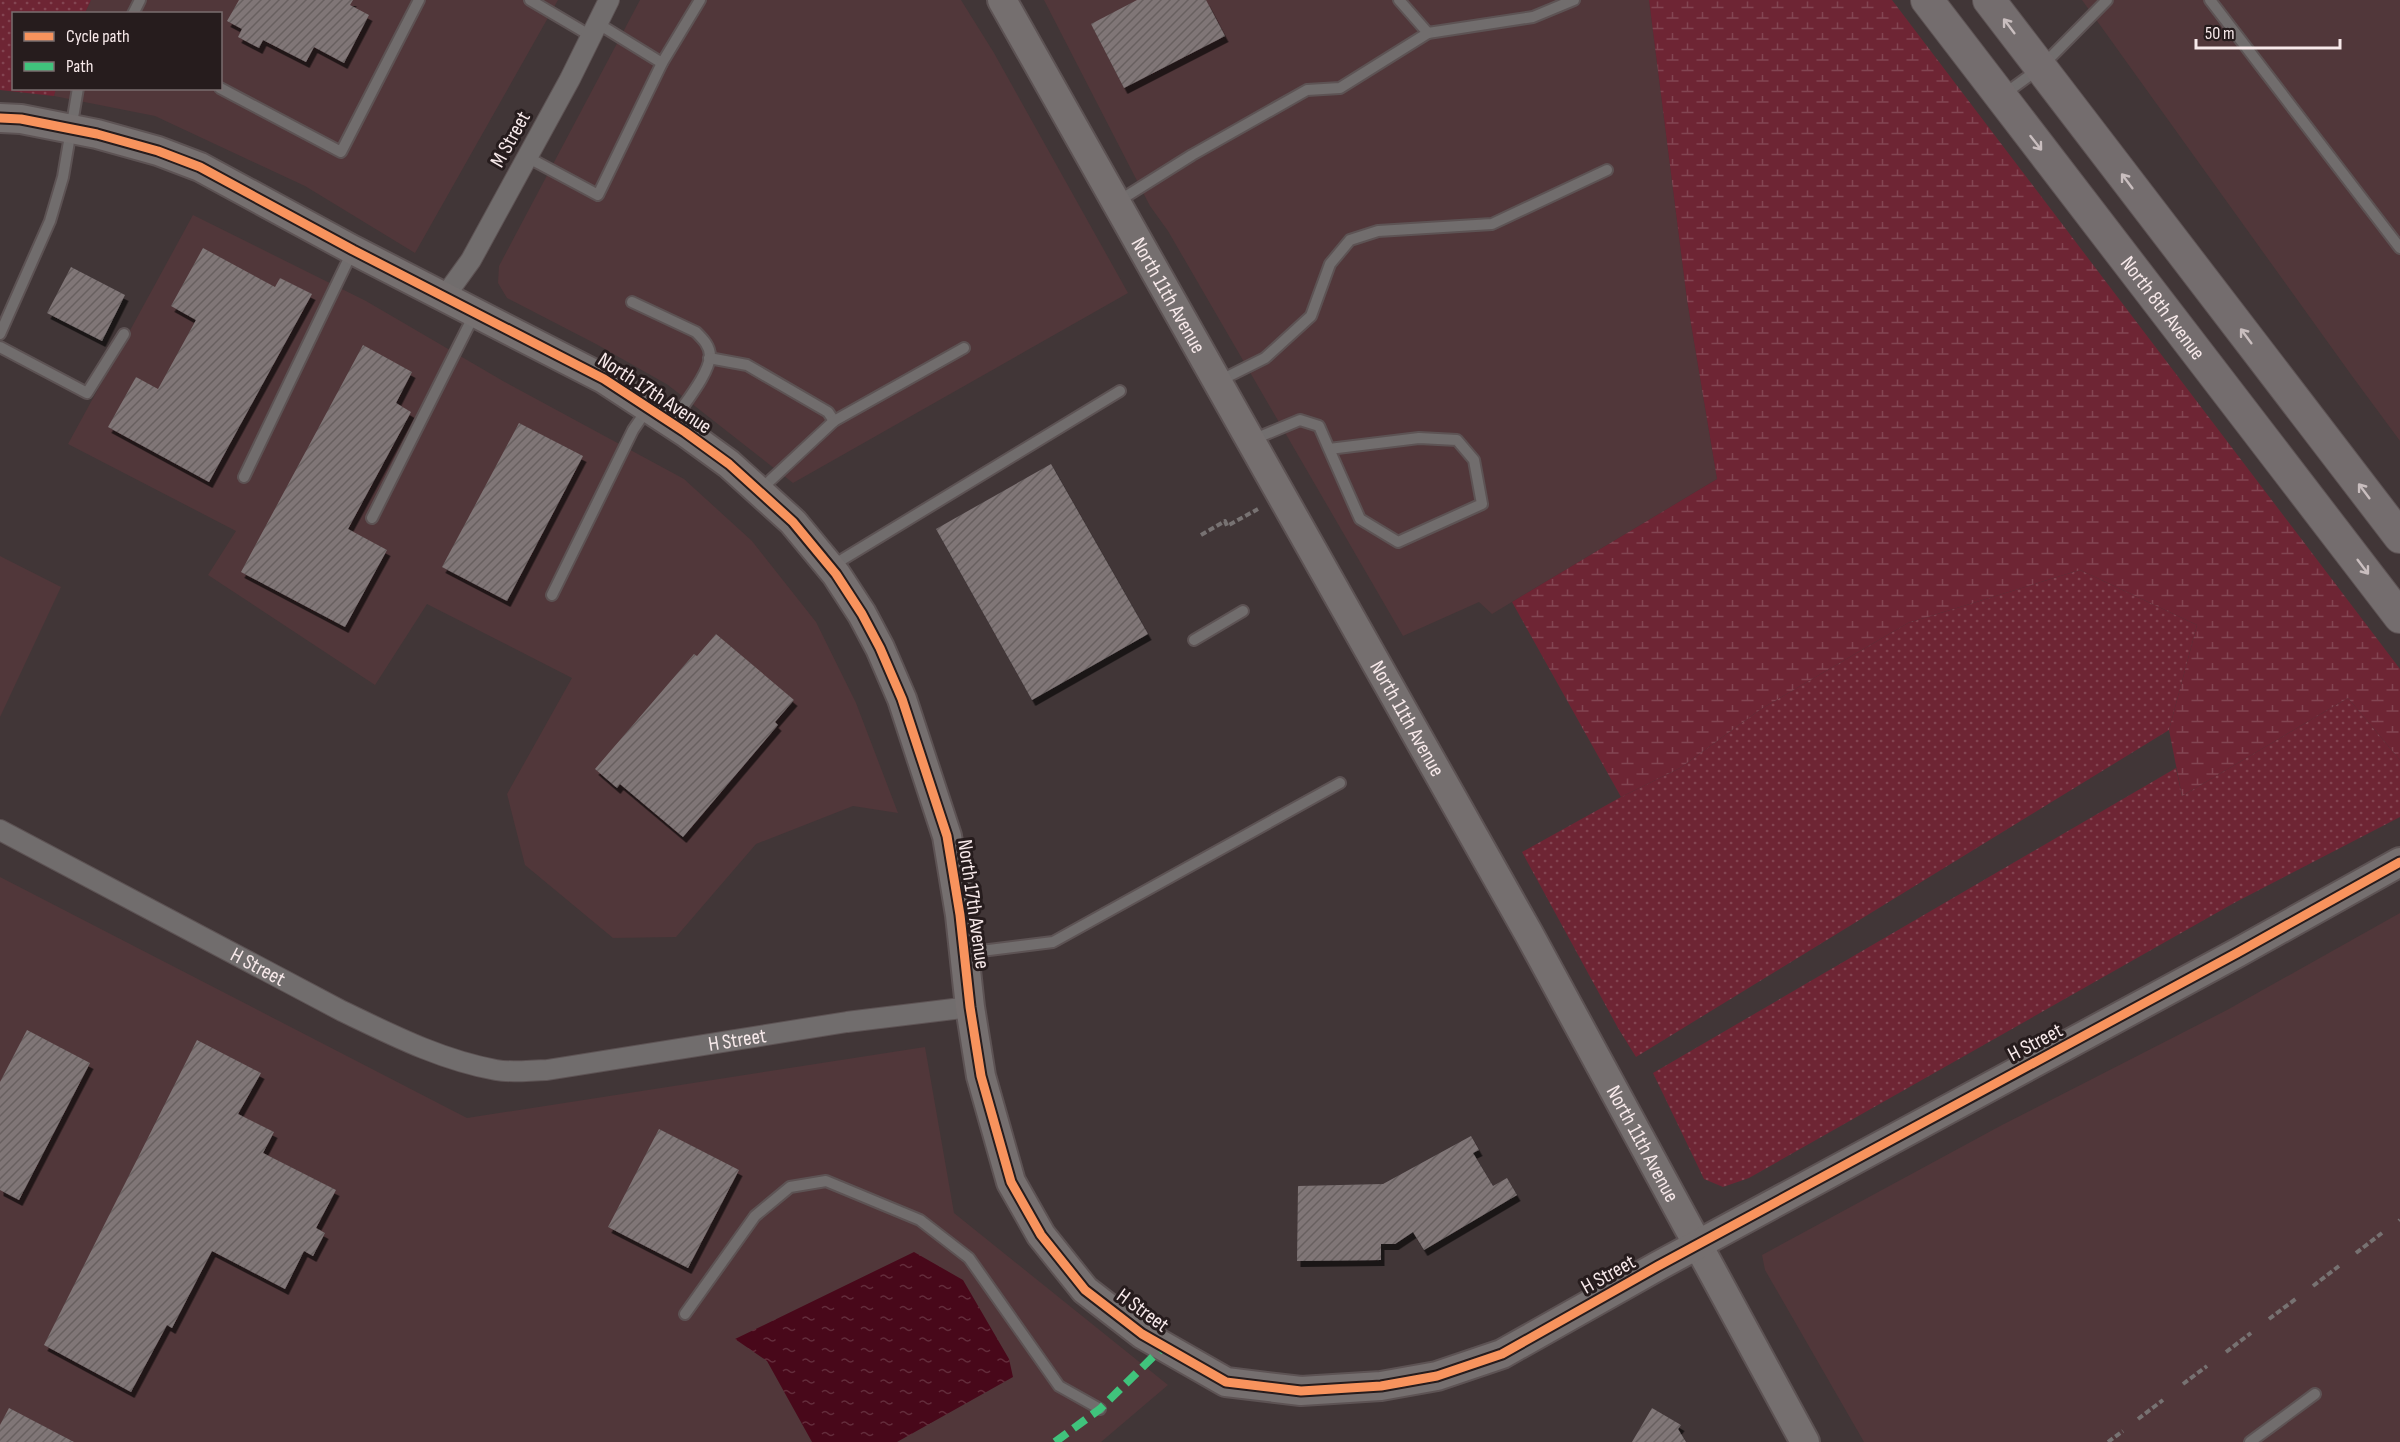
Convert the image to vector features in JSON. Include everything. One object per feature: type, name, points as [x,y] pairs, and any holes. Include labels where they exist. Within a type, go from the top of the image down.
[{"type":"main road","name":"North 8th Avenue","points":[[1927,0],[2400,617]]},
{"type":"main road","points":[[1989,0],[2400,537]]},
{"type":"street","name":"M Street","points":[[445,296],[471,260],[609,0]]},
{"type":"street","name":"North 11th Avenue","points":[[1002,0],[1524,923],[1805,1442]]},
{"type":"street","name":"North 17th Avenue","points":[[0,118],[21,119],[71,129],[158,151],[200,167],[353,250],[604,379],[729,464],[759,491],[792,522],[830,567],[862,614],[880,648],[902,699],[947,836],[970,1007]]},
{"type":"street","name":"H Street","points":[[0,830],[342,1011],[396,1037],[450,1059],[499,1070],[547,1070],[847,1022],[970,1007],[981,1076],[1011,1182],[1041,1235],[1085,1290],[1142,1334],[1226,1382],[1301,1391],[1381,1386],[1437,1376],[1502,1354],[1697,1245],[2237,953],[2400,862]]},
{"type":"lane","points":[[222,89],[340,152],[418,0]]},
{"type":"lane","points":[[530,0],[662,63]]},
{"type":"lane","points":[[527,157],[598,195],[662,63],[700,0]]},
{"type":"lane","points":[[1399,0],[1428,33]]},
{"type":"lane","points":[[1117,202],[1192,155],[1307,90],[1340,88],[1428,33],[1533,17],[1574,0]]},
{"type":"lane","points":[[2000,97],[2040,68],[2107,0]]},
{"type":"lane","points":[[2210,0],[2400,248]]},
{"type":"lane","points":[[0,334],[50,221],[63,177],[78,90]]},
{"type":"lane","points":[[1219,381],[1265,358],[1311,316],[1330,264],[1350,240],[1378,231],[1492,224],[1607,170]]},
{"type":"lane","points":[[244,477],[353,250]]},
{"type":"lane","points":[[552,595],[633,430],[660,415],[706,369],[709,358],[704,340],[696,332],[632,302]]},
{"type":"lane","points":[[372,518],[475,312]]},
{"type":"lane","points":[[0,347],[87,393],[124,334]]},
{"type":"lane","points":[[759,491],[834,421],[964,348]]},
{"type":"lane","points":[[709,358],[747,365],[828,412],[834,421]]},
{"type":"lane","points":[[830,567],[1120,391]]},
{"type":"lane","points":[[1251,440],[1300,420],[1319,426],[1329,449],[1360,519],[1398,542],[1482,504],[1474,460],[1457,440],[1419,438],[1329,449]]},
{"type":"lane","points":[[1194,640],[1243,612]]},
{"type":"lane","points":[[964,953],[1053,942],[1340,783]]},
{"type":"lane","points":[[685,1314],[755,1216],[790,1187],[826,1181],[920,1220],[969,1258],[1059,1386],[1100,1409]]},
{"type":"lane","points":[[2250,1442],[2315,1394]]},
{"type":"path","points":[[1201,535],[1225,521],[1227,526],[1258,509]]},
{"type":"path","points":[[2356,1254],[2382,1233]]},
{"type":"path","points":[[2313,1286],[2339,1266]]},
{"type":"path","points":[[2270,1319],[2297,1298]]},
{"type":"path","points":[[2226,1352],[2251,1333]]},
{"type":"path","points":[[2183,1384],[2207,1366]]},
{"type":"path","points":[[2138,1419],[2163,1400]]},
{"type":"path","points":[[2108,1442],[2123,1431]]},
{"type":"shaded area","points":[[91,0],[558,0],[415,253],[305,186],[155,116],[54,96],[56,90],[222,90],[222,12],[85,12]]},
{"type":"shaded area","points":[[640,0],[961,0],[994,53],[1128,293],[793,483],[668,385],[596,344],[507,298],[498,283],[499,266]]},
{"type":"shaded area","points":[[1044,0],[1649,0],[1687,300],[1717,479],[1492,614],[1479,602],[1403,636],[1168,231],[1150,206]]},
{"type":"shaded area","points":[[2082,0],[2400,0],[2400,441],[2352,376]]},
{"type":"shaded area","points":[[193,215],[366,301],[503,381],[684,479],[752,541],[816,622],[856,703],[898,813],[853,806],[756,844],[676,937],[613,938],[525,865],[507,794],[572,678],[427,604],[375,685],[208,575],[236,531],[68,444]]},
{"type":"shaded area","points":[[0,556],[61,587],[0,717]]},
{"type":"shaded area","points":[[0,877],[467,1118],[925,1047],[954,1213],[1168,1385],[1101,1442],[0,1442]]},
{"type":"shaded area","points":[[2400,913],[2400,1442],[1864,1442],[1765,1270],[1762,1255],[2002,1125],[2227,1010]]},
{"type":"green space","points":[[0,0],[91,0],[85,12],[12,12],[12,90],[56,90],[54,96],[0,90]]},
{"type":"green space","points":[[1649,0],[1892,0],[2400,669],[2400,760],[2348,698],[2182,796],[2169,730],[2197,625],[2080,570],[1908,623],[1761,709],[1680,768],[1621,797],[1512,602],[1717,479],[1687,300]]},
{"type":"green space","points":[[2080,570],[2197,625],[2169,730],[1636,1057],[1522,852],[1621,797],[1680,768],[1761,709],[1908,623]]},
{"type":"green space","points":[[2348,698],[2400,760],[2400,817],[2234,903],[1749,1178],[1723,1187],[1704,1179],[1653,1073],[2176,768],[2182,796]]},
{"type":"water","points":[[914,1252],[963,1280],[1009,1359],[1013,1377],[897,1442],[812,1442],[767,1361],[735,1339]]},
{"type":"building","points":[[239,0],[353,0],[350,5],[369,15],[344,63],[314,47],[306,62],[263,40],[259,48],[238,37],[242,29],[227,21]]},
{"type":"building","points":[[1137,0],[1206,0],[1225,36],[1124,88],[1091,24]]},
{"type":"building","points":[[203,248],[275,287],[280,278],[312,294],[209,482],[108,427],[136,377],[158,389],[196,320],[171,306]]},
{"type":"building","points":[[71,267],[125,295],[102,341],[47,313]]},
{"type":"building","points":[[363,345],[412,372],[396,403],[411,412],[348,529],[387,550],[345,627],[241,572]]},
{"type":"building","points":[[519,423],[583,456],[507,601],[442,567]]},
{"type":"building","points":[[1051,464],[1148,634],[1032,700],[936,529]]},
{"type":"building","points":[[716,634],[794,700],[775,722],[778,725],[683,837],[620,784],[617,788],[595,769],[694,654],[697,656]]},
{"type":"building","points":[[27,1030],[90,1063],[19,1200],[0,1190],[0,1082]]},
{"type":"building","points":[[197,1040],[261,1073],[238,1114],[274,1132],[263,1153],[336,1190],[316,1228],[325,1233],[313,1256],[304,1251],[285,1289],[212,1251],[172,1328],[167,1325],[131,1392],[44,1345]]},
{"type":"building","points":[[659,1129],[739,1170],[688,1268],[608,1227]]},
{"type":"building","points":[[1471,1136],[1479,1150],[1473,1153],[1493,1186],[1507,1178],[1517,1195],[1424,1250],[1413,1232],[1395,1244],[1381,1244],[1381,1260],[1297,1261],[1298,1186],[1383,1184]]},
{"type":"building","points":[[9,1408],[74,1442],[0,1442],[0,1425]]},
{"type":"building","points":[[1652,1408],[1681,1425],[1678,1429],[1686,1442],[1632,1442]]},
{"type":"marked path","points":[[1055,1442],[1100,1409],[1163,1347]]},
{"type":"cycle path","points":[[0,118],[21,119],[97,134],[158,151],[200,167],[353,250],[604,379],[729,464],[793,522],[836,574],[862,614],[880,648],[902,699],[947,836],[981,1076],[1011,1182],[1041,1235],[1085,1290],[1142,1334],[1226,1382],[1301,1391],[1381,1386],[1437,1376],[1502,1354],[1658,1266],[2237,953],[2400,862]]}]
